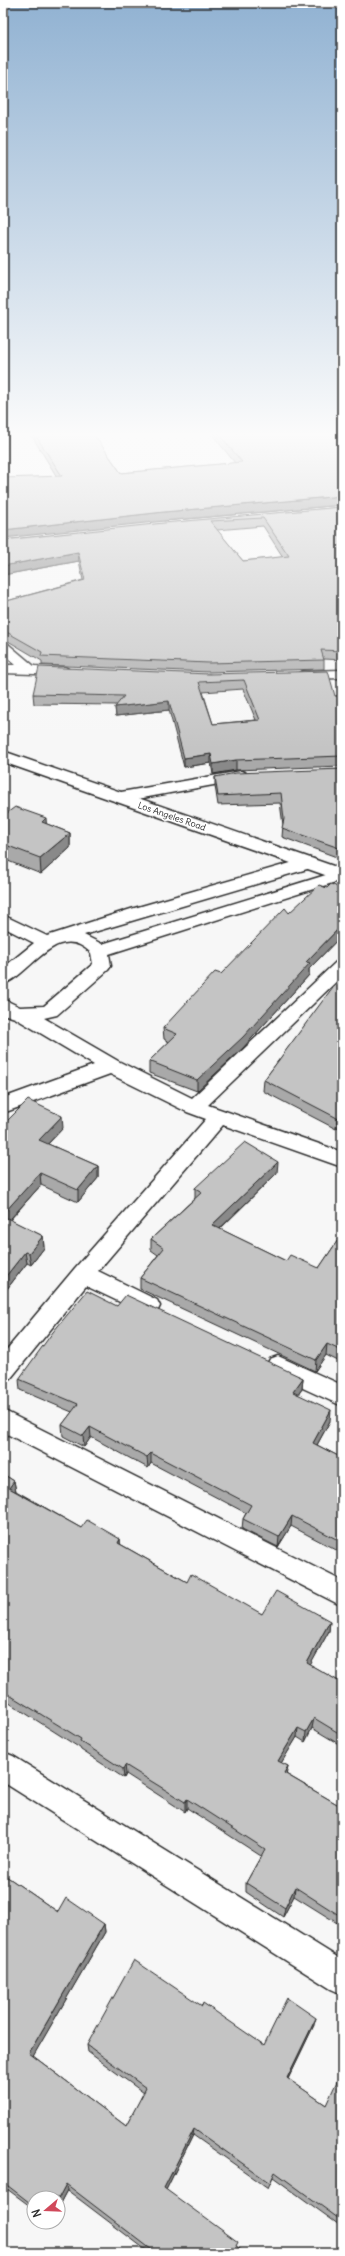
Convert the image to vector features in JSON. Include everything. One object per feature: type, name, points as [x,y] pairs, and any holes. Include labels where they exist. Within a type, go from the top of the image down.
[{"type":"main road","name":"Los Angeles Road","points":[[3,756],[341,875]]},
{"type":"street","points":[[3,647],[29,669]]},
{"type":"street","points":[[3,669],[80,672]]},
{"type":"street","points":[[287,676],[342,674]]},
{"type":"street","points":[[121,797],[228,778],[256,775]]},
{"type":"street","points":[[3,978],[50,941],[137,913],[308,863]]},
{"type":"street","points":[[99,951],[341,875]]},
{"type":"street","points":[[3,920],[50,941],[74,939],[83,941],[99,951],[102,958],[102,966],[50,1011],[41,1014],[20,1013]]},
{"type":"street","points":[[194,1107],[342,966]]},
{"type":"street","points":[[3,1005],[20,1013],[111,1066],[194,1107],[342,1160]]},
{"type":"street","points":[[50,1011],[63,1038]]},
{"type":"street","points":[[3,1106],[111,1066]]},
{"type":"street","points":[[3,1371],[83,1274],[220,1116]]},
{"type":"street","points":[[83,1274],[168,1315]]},
{"type":"street","points":[[259,1358],[342,1396]]},
{"type":"street","points":[[3,1420],[342,1594]]},
{"type":"street","points":[[3,1766],[342,1978]]},
{"type":"building","points":[[19,538],[224,538],[243,561],[289,556],[277,538],[342,538],[342,651],[321,650],[324,660],[209,663],[41,656],[42,652],[3,630],[3,602],[85,580],[78,552],[3,566],[3,540]]},
{"type":"building","points":[[39,667],[209,674],[328,671],[335,696],[342,696],[342,756],[236,760],[213,764],[211,754],[184,758],[169,701],[115,707],[124,696],[33,694]],"holes":[[[244,680],[260,720],[213,724],[199,682]]]},
{"type":"building","points":[[342,769],[342,849],[282,828],[284,819],[281,793],[218,796],[215,777],[236,773]]},
{"type":"building","points":[[15,807],[46,818],[42,822],[70,833],[40,858],[3,844],[3,841],[6,838],[3,837],[3,816]]},
{"type":"building","points":[[331,884],[342,889],[342,925],[306,962],[310,963],[243,1037],[197,1080],[149,1061],[177,1034],[163,1028],[215,972],[221,974],[285,908],[289,913],[319,885],[327,888]]},
{"type":"building","points":[[341,976],[342,1113],[337,1118],[264,1080]]},
{"type":"building","points":[[28,1100],[62,1116],[39,1140],[98,1166],[78,1190],[40,1173],[3,1214],[3,1125]]},
{"type":"building","points":[[245,1142],[278,1162],[212,1225],[286,1261],[290,1255],[319,1268],[342,1234],[342,1351],[327,1344],[316,1360],[140,1278],[164,1248],[151,1239],[202,1192],[195,1188]]},
{"type":"building","points":[[3,1216],[43,1236],[29,1253],[25,1252],[3,1280]]},
{"type":"building","points":[[87,1291],[117,1306],[126,1295],[303,1378],[293,1392],[331,1410],[313,1443],[342,1458],[342,1542],[292,1516],[279,1537],[243,1519],[251,1505],[151,1453],[147,1457],[90,1427],[83,1436],[62,1425],[78,1404],[19,1379],[53,1332]]},
{"type":"building","points":[[3,1474],[14,1481],[9,1488],[81,1528],[87,1520],[120,1539],[118,1543],[187,1582],[191,1574],[262,1614],[276,1591],[330,1621],[307,1663],[342,1683],[342,1735],[314,1718],[306,1732],[298,1728],[278,1761],[288,1766],[284,1773],[342,1807],[342,1917],[295,1887],[285,1908],[246,1883],[265,1849],[187,1799],[185,1802],[125,1765],[123,1769],[80,1741],[81,1739],[3,1691]]},
{"type":"building","points":[[3,1874],[58,1912],[66,1898],[104,1924],[29,2053],[126,2126],[146,2088],[87,2045],[134,1960],[202,2006],[203,2003],[264,2045],[287,1998],[316,2018],[287,2078],[326,2105],[338,2079],[342,2082],[342,2221],[275,2172],[270,2183],[194,2129],[164,2188],[238,2242],[236,2246],[245,2253],[156,2253],[66,2184],[63,2190],[26,2190],[26,2200],[3,2182]]}]
